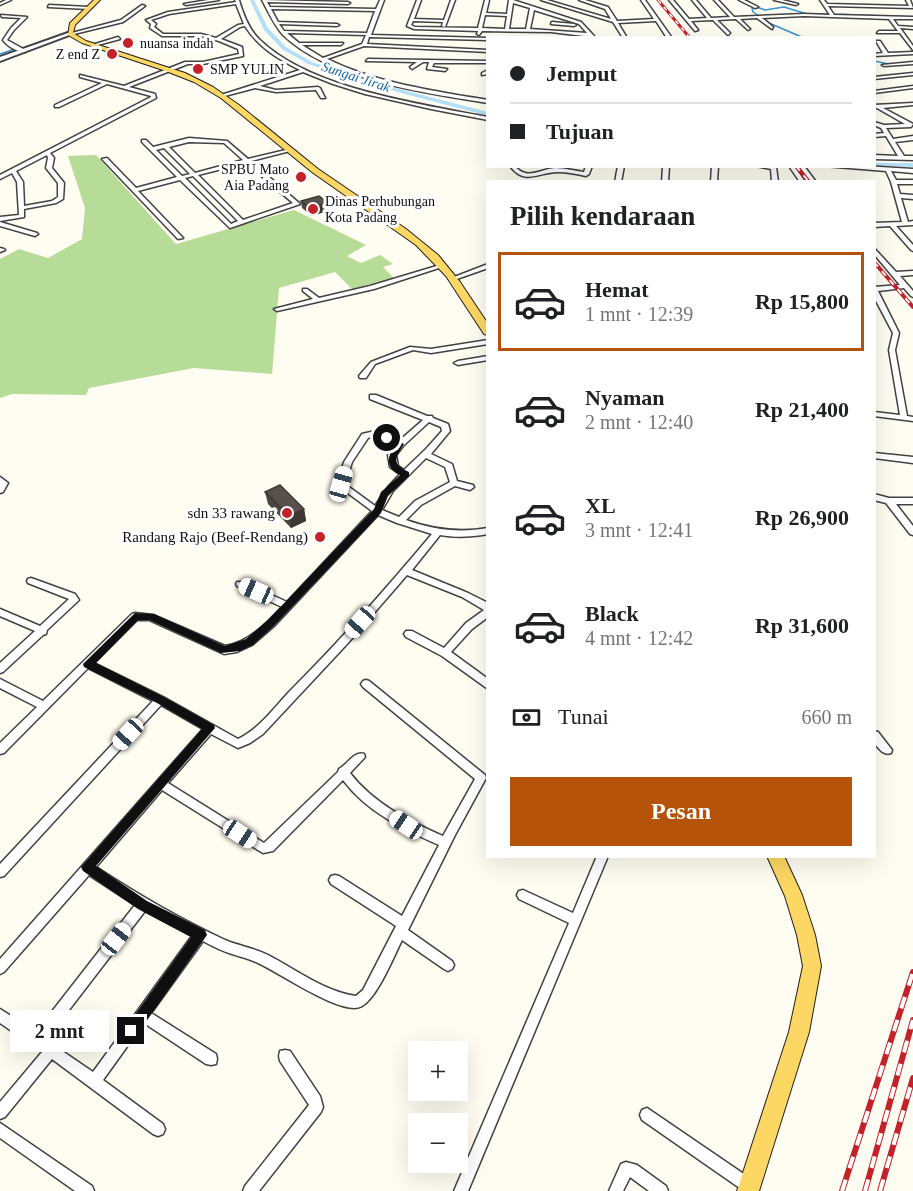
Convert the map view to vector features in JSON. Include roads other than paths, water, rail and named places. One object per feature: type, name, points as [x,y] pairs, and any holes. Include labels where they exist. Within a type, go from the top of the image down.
[{"type":"main road","points":[[93,4],[72,24],[70,34],[94,45],[198,81],[223,96],[256,120],[290,151],[342,191],[407,234],[442,266],[486,329]]},
{"type":"main road","points":[[749,1189],[799,1032],[812,966],[806,935],[793,895],[776,858]]},
{"type":"street","points":[[0,4],[9,0]]},
{"type":"street","points":[[186,4],[216,0]]},
{"type":"street","points":[[264,0],[349,2],[333,33]]},
{"type":"street","points":[[264,0],[283,32],[296,44],[324,59],[375,78],[486,102]]},
{"type":"street","points":[[364,45],[382,0]]},
{"type":"street","points":[[419,0],[409,26],[411,27],[551,31],[592,36]]},
{"type":"street","points":[[444,28],[453,0]]},
{"type":"street","points":[[478,39],[487,0]]},
{"type":"street","points":[[543,0],[614,21],[657,20]]},
{"type":"street","points":[[581,0],[607,8],[624,36]]},
{"type":"street","points":[[643,0],[669,36]]},
{"type":"street","points":[[671,0],[696,30]]},
{"type":"street","points":[[694,0],[728,34]]},
{"type":"street","points":[[716,0],[748,29]]},
{"type":"street","points":[[741,0],[756,8]]},
{"type":"street","points":[[776,0],[795,2],[803,13]]},
{"type":"street","points":[[824,2],[912,7],[908,0]]},
{"type":"street","points":[[125,87],[188,63],[203,63],[241,55],[240,48],[217,39],[186,33],[162,35],[151,27],[154,24],[148,20],[163,14],[237,1],[246,25],[258,41],[302,71],[366,91],[486,119]]},
{"type":"street","points":[[507,30],[511,1],[584,26],[592,36]]},
{"type":"street","points":[[824,2],[832,16]]},
{"type":"street","points":[[76,4],[93,4]]},
{"type":"street","points":[[49,6],[93,4]]},
{"type":"street","points":[[1,58],[70,34],[122,21],[143,6]]},
{"type":"street","points":[[269,8],[378,10]]},
{"type":"street","points":[[528,31],[532,8]]},
{"type":"street","points":[[312,24],[319,10]]},
{"type":"street","points":[[688,20],[803,13],[913,18]]},
{"type":"street","points":[[484,14],[508,15]]},
{"type":"street","points":[[551,31],[553,14]]},
{"type":"street","points":[[2,16],[25,17],[12,28],[4,40],[23,51]]},
{"type":"street","points":[[760,17],[772,28]]},
{"type":"street","points":[[876,55],[913,51],[890,17]]},
{"type":"street","points":[[276,23],[312,24],[339,20]]},
{"type":"street","points":[[411,20],[446,21]]},
{"type":"street","points":[[552,23],[584,26]]},
{"type":"street","points":[[217,39],[239,26],[246,25]]},
{"type":"street","points":[[897,27],[913,28]]},
{"type":"street","points":[[283,32],[486,39]]},
{"type":"street","points":[[879,32],[901,32]]},
{"type":"street","points":[[94,45],[118,38]]},
{"type":"street","points":[[443,49],[444,38]]},
{"type":"street","points":[[296,44],[341,44]]},
{"type":"street","points":[[877,44],[886,54]]},
{"type":"street","points":[[324,59],[364,45],[486,51]]},
{"type":"street","points":[[368,60],[486,62]]},
{"type":"street","points":[[412,68],[422,61]]},
{"type":"street","points":[[432,62],[429,68],[445,70]]},
{"type":"street","points":[[888,65],[913,63]]},
{"type":"street","points":[[223,96],[302,71]]},
{"type":"street","points":[[876,78],[913,74]]},
{"type":"street","points":[[0,177],[154,98],[153,95],[82,76]]},
{"type":"street","points":[[57,106],[106,83]]},
{"type":"street","points":[[254,86],[276,91],[318,88],[323,97]]},
{"type":"street","points":[[876,92],[913,87]]},
{"type":"street","points":[[876,107],[913,104]]},
{"type":"street","points":[[904,105],[913,110]]},
{"type":"street","points":[[876,107],[912,125]]},
{"type":"street","points":[[876,124],[883,128],[902,158]]},
{"type":"street","points":[[883,128],[912,125]]},
{"type":"street","points":[[876,136],[887,134]]},
{"type":"street","points":[[891,141],[913,138]]},
{"type":"street","points":[[144,141],[152,149],[183,179],[230,226],[297,204],[225,142],[189,140],[152,149]]},
{"type":"street","points":[[165,146],[242,222]]},
{"type":"street","points":[[136,192],[290,151]]},
{"type":"street","points":[[23,208],[54,202],[61,198],[61,183],[49,168],[51,158],[47,153]]},
{"type":"street","points":[[876,158],[913,158]]},
{"type":"street","points":[[105,159],[180,238]]},
{"type":"street","points":[[513,168],[517,173],[524,176],[549,173],[555,170],[586,174],[588,168]]},
{"type":"street","points":[[803,168],[812,180]]},
{"type":"street","points":[[857,168],[913,171]]},
{"type":"street","points":[[0,219],[22,216],[20,182],[13,170]]},
{"type":"street","points":[[876,225],[909,223],[888,170]]},
{"type":"street","points":[[566,180],[569,172]]},
{"type":"street","points":[[894,182],[913,182]]},
{"type":"street","points":[[898,196],[913,197]]},
{"type":"street","points":[[0,224],[34,234]]},
{"type":"street","points":[[891,224],[911,245]]},
{"type":"street","points":[[876,252],[913,295]]},
{"type":"street","points":[[278,309],[372,288],[442,266]]},
{"type":"street","points":[[452,279],[486,268]]},
{"type":"street","points":[[895,274],[913,273]]},
{"type":"street","points":[[876,290],[905,286]]},
{"type":"street","points":[[305,290],[318,300]]},
{"type":"street","points":[[876,294],[896,333],[892,350],[904,418]]},
{"type":"street","points":[[363,376],[373,363],[412,348],[431,351],[486,342]]},
{"type":"street","points":[[458,363],[486,358]]},
{"type":"street","points":[[0,750],[135,616],[150,617],[224,650],[237,648],[249,642],[288,606],[377,511],[384,494],[427,455],[446,428],[429,418],[374,397]]},
{"type":"street","points":[[876,414],[913,419]]},
{"type":"street","points":[[406,474],[397,470],[392,464],[392,455],[400,444],[429,418]]},
{"type":"street","points":[[400,444],[375,433],[369,434],[360,441],[348,462],[341,484],[377,511],[436,533],[470,535],[486,531]]},
{"type":"street","points":[[427,455],[450,466],[454,483]]},
{"type":"street","points":[[876,455],[913,460]]},
{"type":"street","points":[[0,480],[4,483],[0,490]]},
{"type":"street","points":[[400,521],[418,503],[454,483],[470,487]]},
{"type":"street","points":[[876,498],[889,501],[913,501]]},
{"type":"street","points":[[889,501],[913,532]]},
{"type":"street","points":[[88,664],[160,700],[238,744],[259,733],[406,570],[436,533]]},
{"type":"street","points":[[406,570],[465,595],[486,609]]},
{"type":"street","points":[[0,669],[72,603],[74,597],[31,580]]},
{"type":"street","points":[[240,584],[288,606]]},
{"type":"street","points":[[0,612],[43,631]]},
{"type":"street","points":[[446,653],[469,626],[486,612]]},
{"type":"street","points":[[409,634],[446,653],[486,683]]},
{"type":"street","points":[[0,682],[45,706]]},
{"type":"street","points":[[87,867],[142,905],[200,935],[226,947],[259,956],[335,997],[358,1002],[367,994],[403,928],[444,843],[484,776],[366,684]]},
{"type":"street","points":[[0,872],[160,700]]},
{"type":"street","points":[[0,968],[210,728]]},
{"type":"street","points":[[876,737],[887,750]]},
{"type":"street","points":[[161,784],[263,848],[269,847],[360,757]]},
{"type":"street","points":[[343,772],[352,786],[380,808],[406,825],[444,843]]},
{"type":"street","points":[[464,1190],[532,1019],[602,858]]},
{"type":"street","points":[[335,880],[403,928],[448,965]]},
{"type":"street","points":[[523,895],[576,921]]},
{"type":"street","points":[[37,1041],[142,905]]},
{"type":"street","points":[[95,1080],[200,935]]},
{"type":"street","points":[[0,1015],[50,1052],[95,1080],[158,1129]]},
{"type":"street","points":[[143,1015],[211,1059]]},
{"type":"street","points":[[0,1112],[50,1052]]},
{"type":"street","points":[[250,1191],[316,1107],[315,1101],[285,1056]]},
{"type":"street","points":[[647,1115],[749,1189]]},
{"type":"street","points":[[0,1130],[87,1191]]},
{"type":"street","points":[[616,1191],[623,1172],[629,1169],[661,1191]]},
{"type":"waterway","name":"Sungai Jirak","points":[[252,0],[266,29],[284,48],[310,63],[366,82],[486,113]]},
{"type":"waterway","points":[[738,0],[765,10],[784,7],[807,14],[828,14]]},
{"type":"waterway","points":[[752,8],[753,12],[769,23],[799,36]]},
{"type":"waterway","points":[[832,14],[913,17]]},
{"type":"waterway","points":[[0,54],[12,50]]},
{"type":"waterway","points":[[876,61],[889,64]]},
{"type":"waterway","name":"Sungai Jirak","points":[[876,165],[913,165]]},
{"type":"railway","points":[[658,0],[688,36]]},
{"type":"railway","points":[[798,168],[807,180]]},
{"type":"railway","points":[[876,264],[913,307]]},
{"type":"railway","points":[[842,1191],[913,972]]},
{"type":"railway","points":[[865,1191],[913,1020]]},
{"type":"railway","points":[[880,1191],[913,1078]]},
{"type":"place","name":"nuansa indah","points":[[128,43]]},
{"type":"place","name":"Z end Z","points":[[112,54]]},
{"type":"place","name":"SMP YULIN","points":[[198,69]]},
{"type":"place","name":"SPBU Mato Aia Padang","points":[[301,177]]},
{"type":"place","name":"Dinas Perhubungan Kota Padang","points":[[313,209]]},
{"type":"place","name":"sdn 33 rawang","points":[[287,513]]},
{"type":"place","name":"Randang Rajo (Beef-Rendang)","points":[[320,537]]}]
